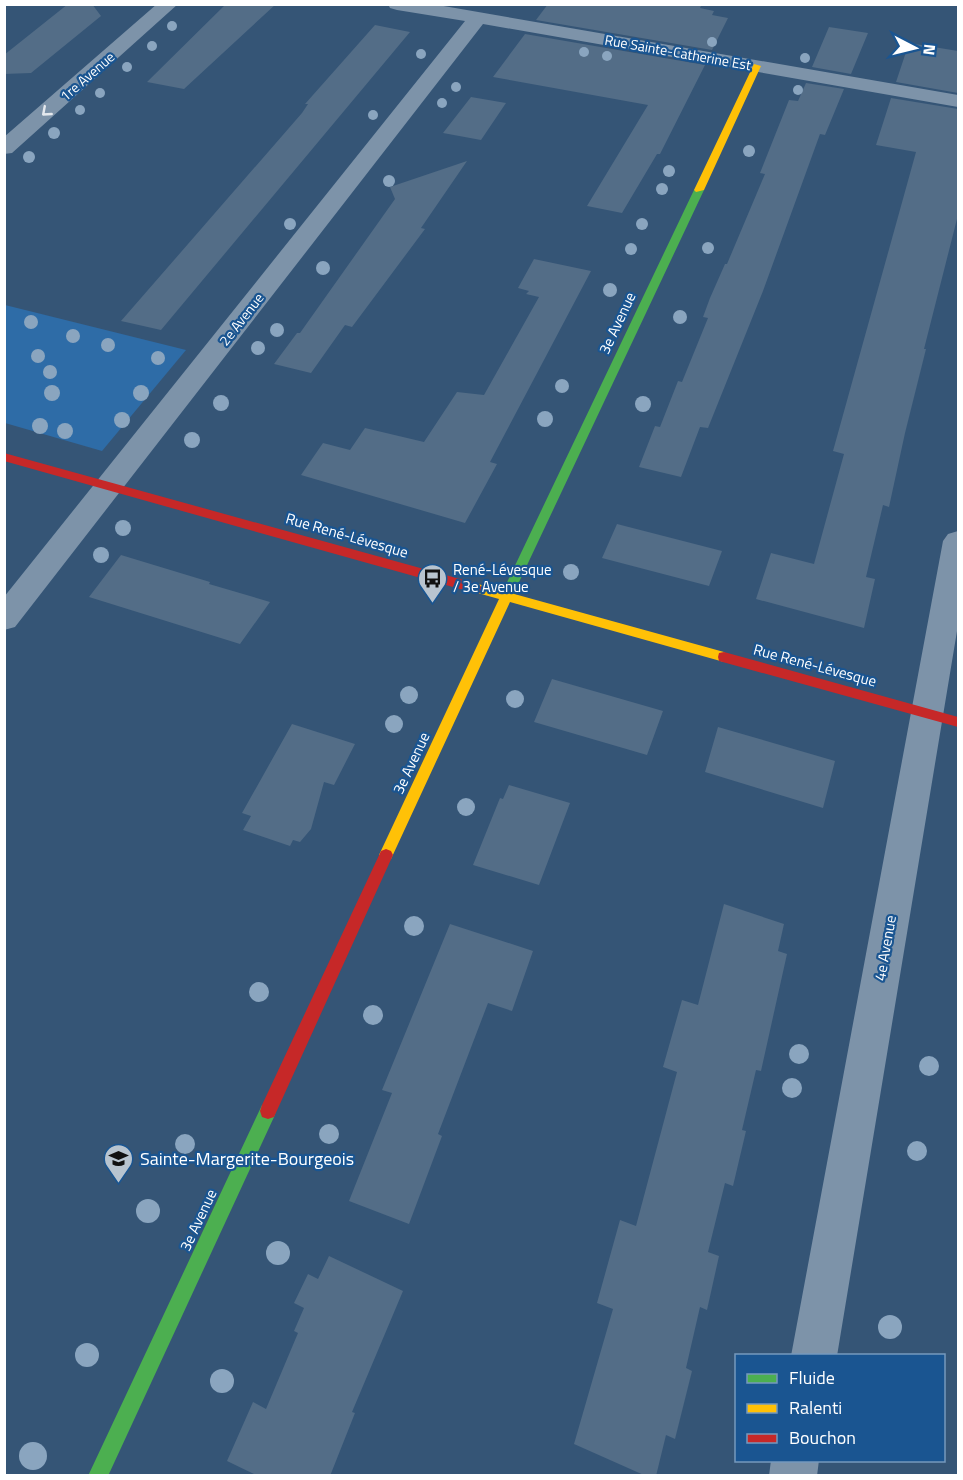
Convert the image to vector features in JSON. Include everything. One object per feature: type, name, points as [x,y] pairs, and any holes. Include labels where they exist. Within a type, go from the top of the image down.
[{"type":"street","name":"1re Avenue","points":[[4,148],[169,4]]},
{"type":"street","name":"Rue Sainte-Catherine Est","points":[[397,4],[958,101]]},
{"type":"street","name":"2e Avenue","points":[[4,619],[478,18]]},
{"type":"street","name":"3e Avenue","points":[[98,1476],[506,597],[757,66]]},
{"type":"street","name":"Rue René-Lévesque","points":[[4,457],[942,717]]},
{"type":"street","name":"4e Avenue","points":[[814,1354],[942,717],[958,541]]},
{"type":"shaded area","points":[[4,305],[186,350],[102,451],[5,423]]},
{"type":"building","points":[[68,4],[92,4],[101,16],[31,73],[4,74],[4,55]]},
{"type":"building","points":[[226,4],[276,4],[184,89],[147,82]]},
{"type":"building","points":[[548,4],[702,4],[700,8],[714,11],[712,15],[728,18],[712,50],[536,20]]},
{"type":"building","points":[[375,25],[410,32],[161,330],[121,321],[302,113],[308,104],[305,104]]},
{"type":"building","points":[[829,27],[868,33],[851,74],[812,67]]},
{"type":"building","points":[[525,34],[705,65],[660,154],[657,154],[622,213],[587,206],[648,105],[493,77]]},
{"type":"building","points":[[909,43],[958,51],[958,93],[896,82]]},
{"type":"building","points":[[806,83],[844,89],[825,135],[820,134],[763,291],[708,428],[700,427],[681,477],[639,467],[655,426],[660,427],[678,381],[682,382],[708,318],[703,317],[710,298],[765,174],[760,173],[789,100],[798,101]]},
{"type":"building","points":[[471,97],[506,103],[481,140],[443,133]]},
{"type":"building","points":[[891,98],[958,109],[958,215],[924,349],[926,349],[889,507],[883,505],[866,577],[875,579],[864,628],[756,599],[771,553],[814,564],[844,454],[833,451],[916,152],[876,145]]},
{"type":"building","points":[[467,161],[421,228],[425,229],[352,327],[345,325],[311,373],[274,364],[297,333],[300,333],[395,199],[390,187]]},
{"type":"building","points":[[534,259],[591,271],[490,462],[497,464],[465,523],[301,475],[323,443],[350,450],[365,428],[424,442],[457,392],[484,395],[539,297],[526,294],[529,291],[518,288]]},
{"type":"building","points":[[617,524],[722,551],[709,586],[602,558]]},
{"type":"building","points":[[121,555],[270,602],[240,644],[89,597]]},
{"type":"building","points":[[552,679],[663,711],[647,755],[534,722]]},
{"type":"building","points":[[292,724],[355,744],[334,785],[324,782],[311,829],[300,842],[293,840],[290,846],[243,830],[251,816],[242,813]]},
{"type":"building","points":[[718,727],[835,761],[823,808],[705,772]]},
{"type":"building","points":[[509,785],[570,803],[539,885],[473,865],[500,798],[503,799]]},
{"type":"building","points":[[724,904],[784,924],[778,951],[787,954],[761,1071],[756,1070],[742,1130],[746,1131],[733,1186],[725,1183],[708,1252],[719,1256],[707,1310],[700,1307],[686,1368],[692,1371],[675,1439],[666,1435],[656,1476],[646,1476],[574,1444],[613,1309],[597,1303],[620,1220],[636,1226],[677,1072],[663,1067],[682,1000],[698,1005]]},
{"type":"building","points":[[450,924],[533,951],[512,1011],[488,1003],[438,1134],[442,1136],[409,1224],[349,1201],[392,1093],[382,1090]]},
{"type":"building","points":[[329,1256],[403,1291],[352,1412],[355,1413],[330,1476],[258,1476],[227,1461],[253,1402],[266,1409],[298,1333],[294,1331],[304,1308],[294,1303],[308,1274],[318,1279]]},
{"type":"traffic: fast","points":[[506,597],[699,190]]},
{"type":"traffic: fast","points":[[98,1476],[268,1111]]},
{"type":"traffic: slow","points":[[699,190],[757,66]]},
{"type":"traffic: slow","points":[[478,589],[724,657]]},
{"type":"traffic: slow","points":[[386,855],[506,597]]},
{"type":"traffic: jam","points":[[4,457],[478,589]]},
{"type":"traffic: jam","points":[[724,657],[958,722]]},
{"type":"traffic: jam","points":[[268,1111],[386,855]]},
{"type":"place","name":"René-Lévesque / 3e Avenue","points":[[432,604]]},
{"type":"place","name":"Sainte-Margerite-Bourgeois","points":[[119,1184]]}]
